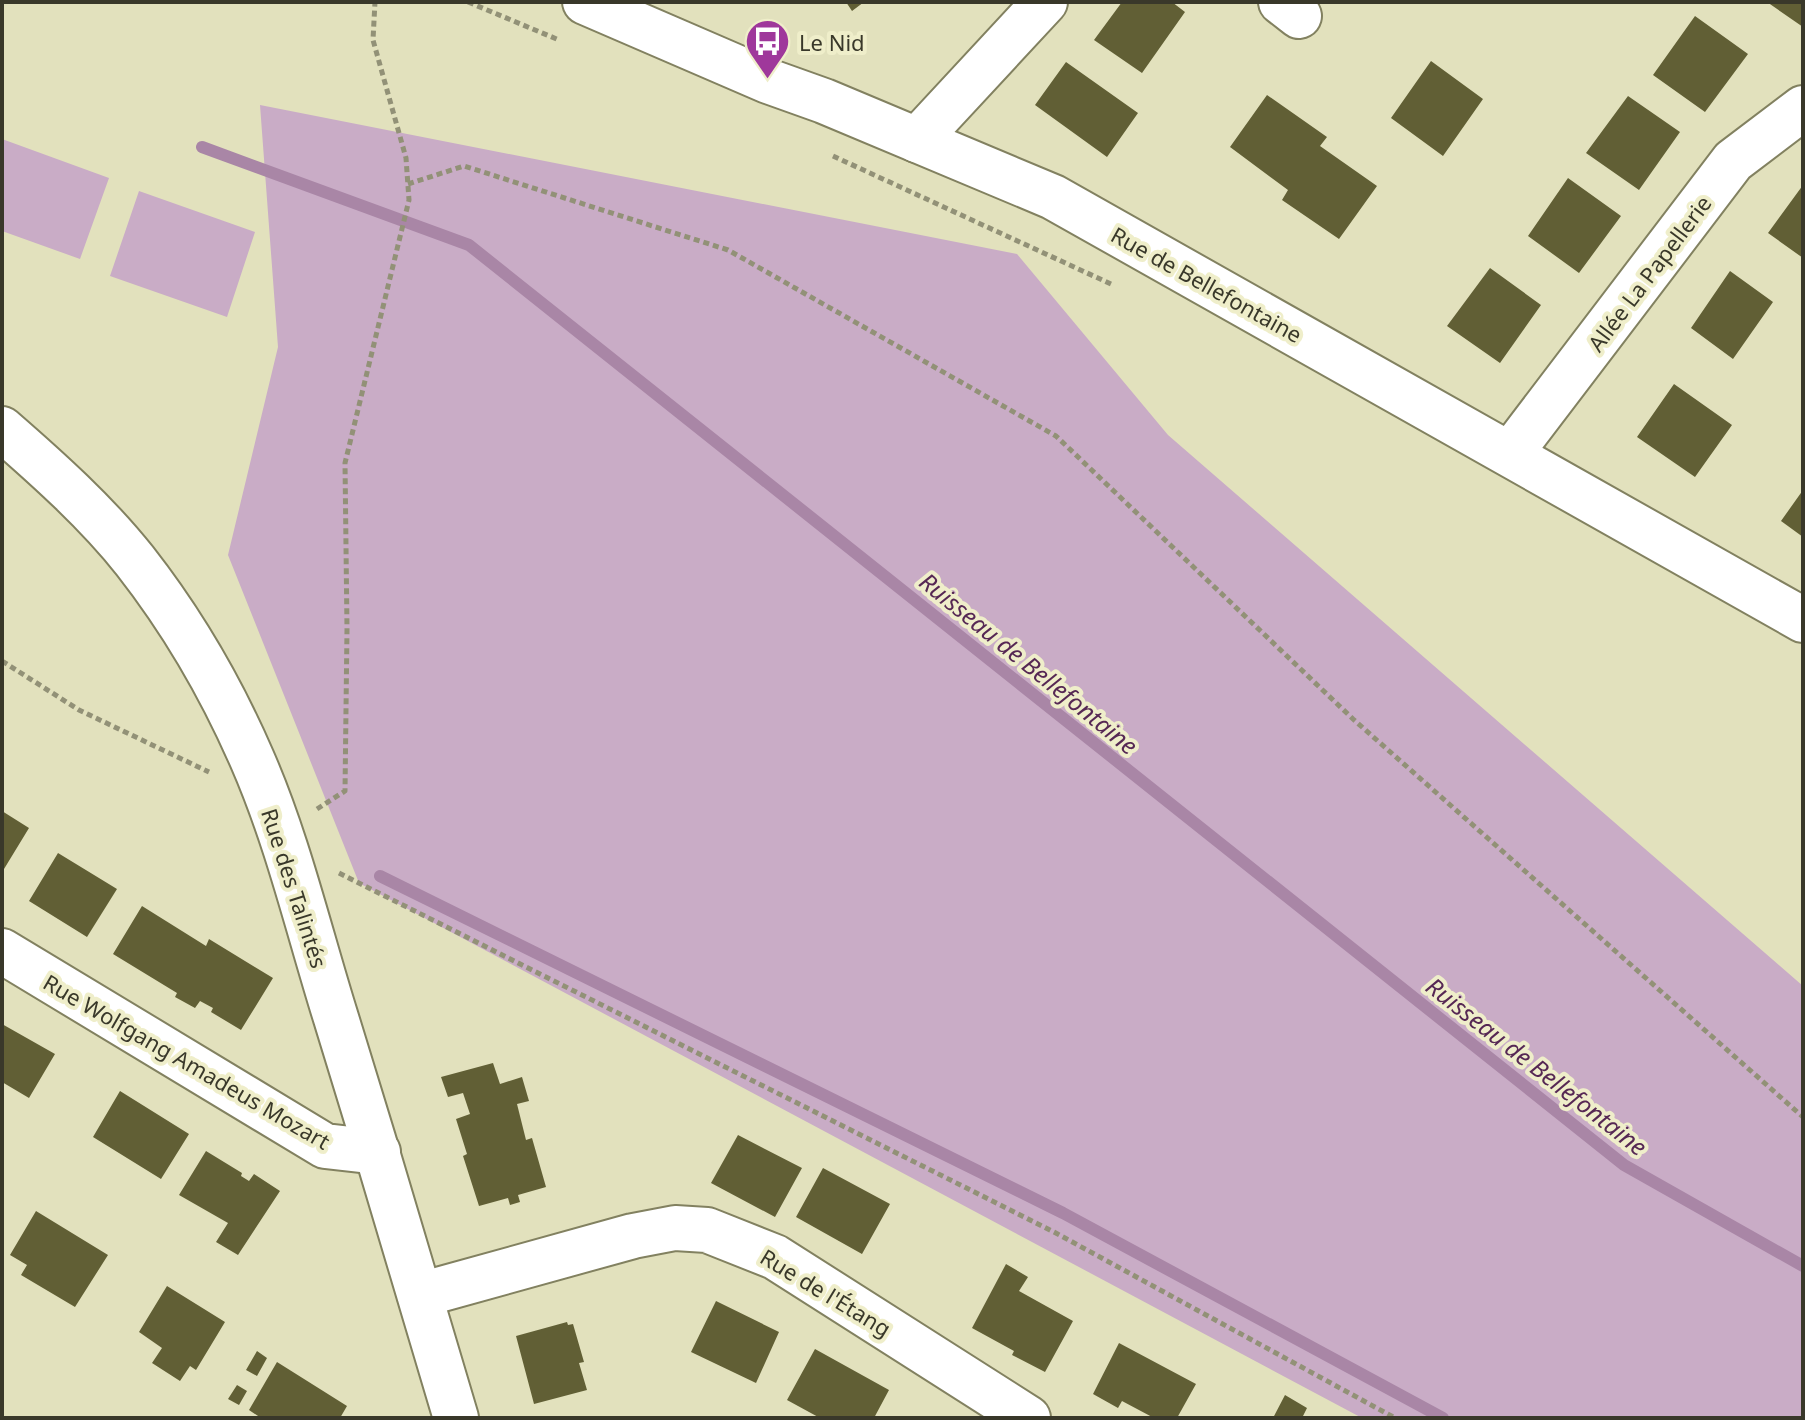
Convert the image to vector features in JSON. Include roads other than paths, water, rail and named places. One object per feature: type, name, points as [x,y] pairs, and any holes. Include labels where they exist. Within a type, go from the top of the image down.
[{"type":"street","name":"Rue de Bellefontaine","points":[[585,2],[768,81],[1053,197],[1803,620]]},
{"type":"street","points":[[917,140],[1045,2]]},
{"type":"street","name":"Allée La Papellerie","points":[[1510,454],[1733,161],[1803,108]]},
{"type":"street","name":"Rue des Talintés","points":[[2,429],[98,520],[134,560],[209,672],[252,759],[279,834],[378,1152],[456,1418]]},
{"type":"street","name":"Rue Wolfgang Amadeus Mozart","points":[[2,951],[325,1146],[378,1152]]},
{"type":"street","name":"Rue de l'Étang","points":[[420,1295],[633,1236],[675,1228],[707,1230],[775,1257],[1028,1418]]},
{"type":"waterway","name":"Ruisseau de Bellefontaine","points":[[202,147],[469,245],[1624,1165],[1803,1266]]},
{"type":"waterway","name":"Ruisseau de Bellefontaine","points":[[380,876],[1063,1213],[1443,1418]]},
{"type":"place","name":"Le Nid","points":[[768,81]]}]
